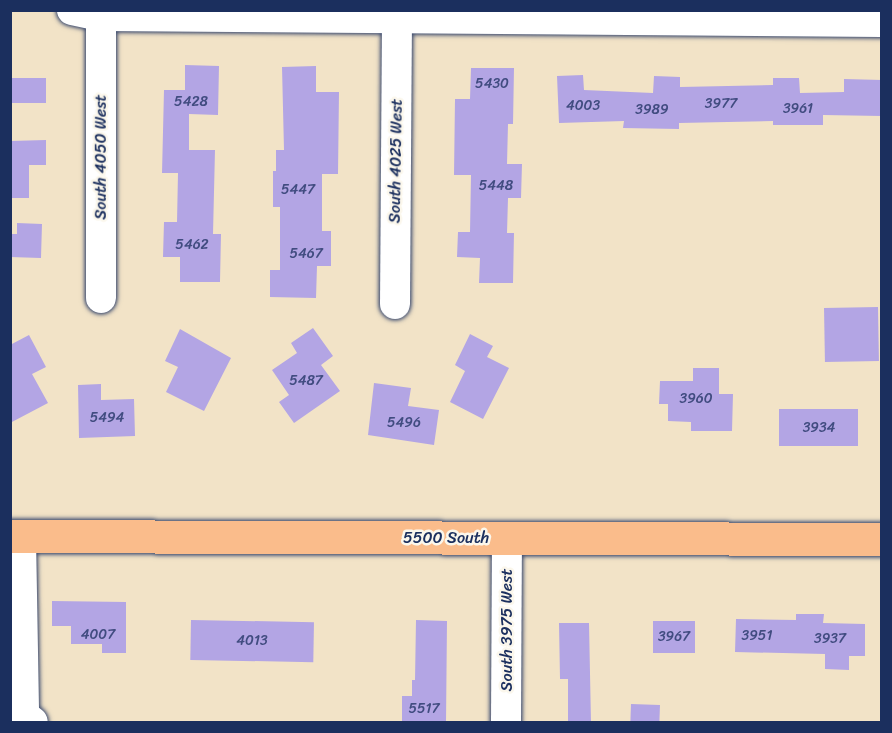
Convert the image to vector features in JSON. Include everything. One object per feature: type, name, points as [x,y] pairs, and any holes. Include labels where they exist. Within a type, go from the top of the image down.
[{"type":"main road","name":"5500 South","points":[[16,537],[882,539]]},
{"type":"street","points":[[72,10],[101,16],[397,19],[599,15],[882,22]]},
{"type":"street","name":"South 4050 West","points":[[101,16],[101,298]]},
{"type":"street","name":"South 4025 West","points":[[395,304],[397,19]]},
{"type":"street","points":[[16,537],[24,715],[33,723]]},
{"type":"street","name":"South 3975 West","points":[[506,723],[507,538]]},
{"type":"building","points":[[185,65],[219,66],[218,115],[189,114],[189,150],[215,150],[213,234],[221,234],[220,282],[180,282],[180,257],[163,257],[164,222],[177,222],[178,173],[162,173],[164,90],[185,90]]},
{"type":"building","points":[[316,66],[316,92],[339,92],[338,174],[322,174],[322,231],[331,231],[331,266],[317,266],[316,298],[270,297],[270,270],[280,270],[280,207],[273,207],[273,171],[276,171],[276,150],[284,150],[282,67]]},
{"type":"building","points":[[471,68],[514,68],[513,124],[508,124],[507,164],[522,164],[521,198],[508,198],[507,233],[514,233],[513,283],[479,283],[480,258],[457,257],[458,232],[470,232],[471,175],[454,175],[455,99],[470,99]]},
{"type":"building","points":[[583,75],[584,90],[653,93],[654,76],[680,77],[680,87],[773,85],[773,78],[799,78],[800,93],[844,92],[844,79],[882,80],[882,116],[823,115],[823,125],[773,125],[773,121],[679,123],[679,129],[623,128],[624,121],[559,123],[557,76]]},
{"type":"building","points":[[10,78],[46,78],[46,103],[10,103]]},
{"type":"building","points":[[46,140],[46,165],[29,165],[29,198],[10,198],[10,141]]},
{"type":"building","points":[[17,223],[42,224],[41,258],[10,257],[10,234],[17,234]]},
{"type":"building","points":[[878,307],[879,361],[825,362],[824,308]]},
{"type":"building","points":[[313,328],[333,356],[321,365],[340,391],[294,423],[279,402],[289,395],[272,370],[297,353],[291,343]]},
{"type":"building","points":[[180,329],[231,358],[204,411],[166,392],[178,367],[165,361]]},
{"type":"building","points":[[470,334],[493,346],[487,357],[509,368],[483,419],[450,402],[465,371],[455,365]]},
{"type":"building","points":[[29,335],[46,367],[32,374],[48,403],[10,423],[10,345]]},
{"type":"building","points":[[693,368],[719,368],[719,394],[733,394],[732,431],[691,431],[691,422],[668,421],[668,404],[659,404],[660,381],[693,381]]},
{"type":"building","points":[[374,383],[411,388],[408,406],[439,410],[434,445],[368,435]]},
{"type":"building","points":[[101,384],[101,400],[134,399],[135,436],[79,438],[78,385]]},
{"type":"building","points":[[779,409],[858,409],[858,446],[779,446]]},
{"type":"building","points":[[52,601],[126,602],[126,653],[102,653],[102,644],[71,644],[71,626],[52,626]]},
{"type":"building","points":[[796,614],[824,614],[823,623],[865,624],[865,656],[849,656],[849,670],[825,669],[825,654],[735,652],[736,619],[796,620]]},
{"type":"building","points":[[191,620],[314,622],[313,662],[190,660]]},
{"type":"building","points":[[416,620],[447,621],[446,723],[402,723],[402,696],[412,696],[412,680],[415,680]]},
{"type":"building","points":[[653,621],[695,621],[695,653],[653,653]]},
{"type":"building","points":[[559,623],[589,623],[591,723],[568,723],[568,679],[560,679]]},
{"type":"building","points":[[631,704],[660,705],[659,722],[630,722]]}]
